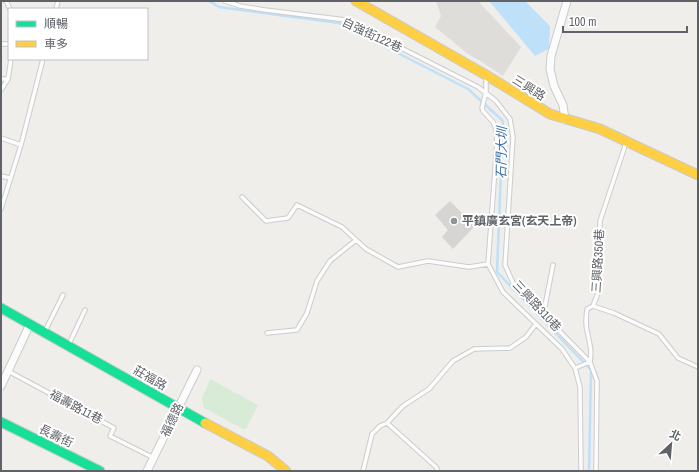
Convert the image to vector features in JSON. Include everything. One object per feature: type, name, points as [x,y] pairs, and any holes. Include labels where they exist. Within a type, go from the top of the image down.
[{"type":"street","name":"三興路","points":[[356,1],[486,75],[550,114],[565,120],[600,129],[698,175]]},
{"type":"street","points":[[565,120],[563,105],[554,86],[550,69],[551,56],[567,1]]},
{"type":"street","name":"莊福路","points":[[1,308],[178,408],[268,456],[286,471]]},
{"type":"street","points":[[1,386],[30,324]]},
{"type":"street","name":"福德路","points":[[148,471],[197,370]]},
{"type":"street","name":"長壽街","points":[[1,422],[100,471]]},
{"type":"lane","name":"自強街122巷","points":[[225,1],[240,6],[346,20],[486,93]]},
{"type":"lane","points":[[1,90],[8,79],[11,60]]},
{"type":"lane","points":[[1,209],[21,146],[44,60]]},
{"type":"lane","points":[[242,197],[266,221],[288,218],[297,205],[342,227],[366,249],[398,267],[428,261],[470,267],[488,264],[497,142],[496,129],[493,122],[483,112],[486,93],[486,75]]},
{"type":"lane","points":[[1,79],[8,79]]},
{"type":"lane","name":"三興路310巷","points":[[486,93],[496,101],[510,119],[513,137],[505,265],[514,285],[589,362],[597,381],[596,471]]},
{"type":"lane","points":[[1,138],[21,146]]},
{"type":"lane","name":"三興路350巷","points":[[589,362],[592,350],[587,335],[586,320],[587,309],[593,306],[598,293],[600,221],[626,142]]},
{"type":"lane","points":[[1,176],[10,178]]},
{"type":"lane","points":[[267,333],[298,330],[307,314],[317,281],[325,268],[330,261],[356,240]]},
{"type":"lane","name":"三興路310巷","points":[[488,264],[503,292],[562,349],[576,368],[580,387],[581,471]]},
{"type":"lane","points":[[540,310],[545,306],[553,265]]},
{"type":"lane","points":[[45,332],[63,295]]},
{"type":"lane","points":[[593,306],[614,313],[658,334],[678,358],[698,367]]},
{"type":"lane","points":[[68,345],[85,310]]},
{"type":"lane","points":[[363,471],[372,434],[380,426],[387,423],[403,406],[429,389],[453,361],[474,349],[510,348],[526,337],[536,324]]},
{"type":"lane","points":[[576,368],[589,362]]},
{"type":"lane","name":"福壽路11巷","points":[[8,371],[114,428],[110,436],[154,458]]},
{"type":"lane","points":[[387,423],[436,467],[438,471]]},
{"type":"shaded area","points":[[436,1],[481,1],[480,3],[521,47],[503,76],[468,54],[435,27],[441,16]]},
{"type":"green space","points":[[210,380],[258,405],[246,429],[243,429],[204,408],[202,398]]},
{"type":"water","points":[[489,1],[525,1],[550,26],[549,49],[535,56]]},
{"type":"building","name":"平鎮廣玄宮(玄天上帝)","points":[[450,201],[475,226],[453,249],[442,237],[448,230],[435,215]]},
{"type":"waterway","name":"石門大圳","points":[[209,1],[219,7],[339,23],[468,89],[503,121],[497,272],[591,370],[589,471]]},
{"type":"traffic: fast","points":[[1,308],[205,423]]},
{"type":"traffic: fast","points":[[1,422],[100,471]]},
{"type":"traffic: slow","points":[[356,1],[486,75],[550,114],[600,129],[698,175]]},
{"type":"traffic: slow","points":[[205,423],[268,456],[286,471]]},
{"type":"place","name":"平鎮廣玄宮(玄天上帝)","points":[[454,221]]}]
